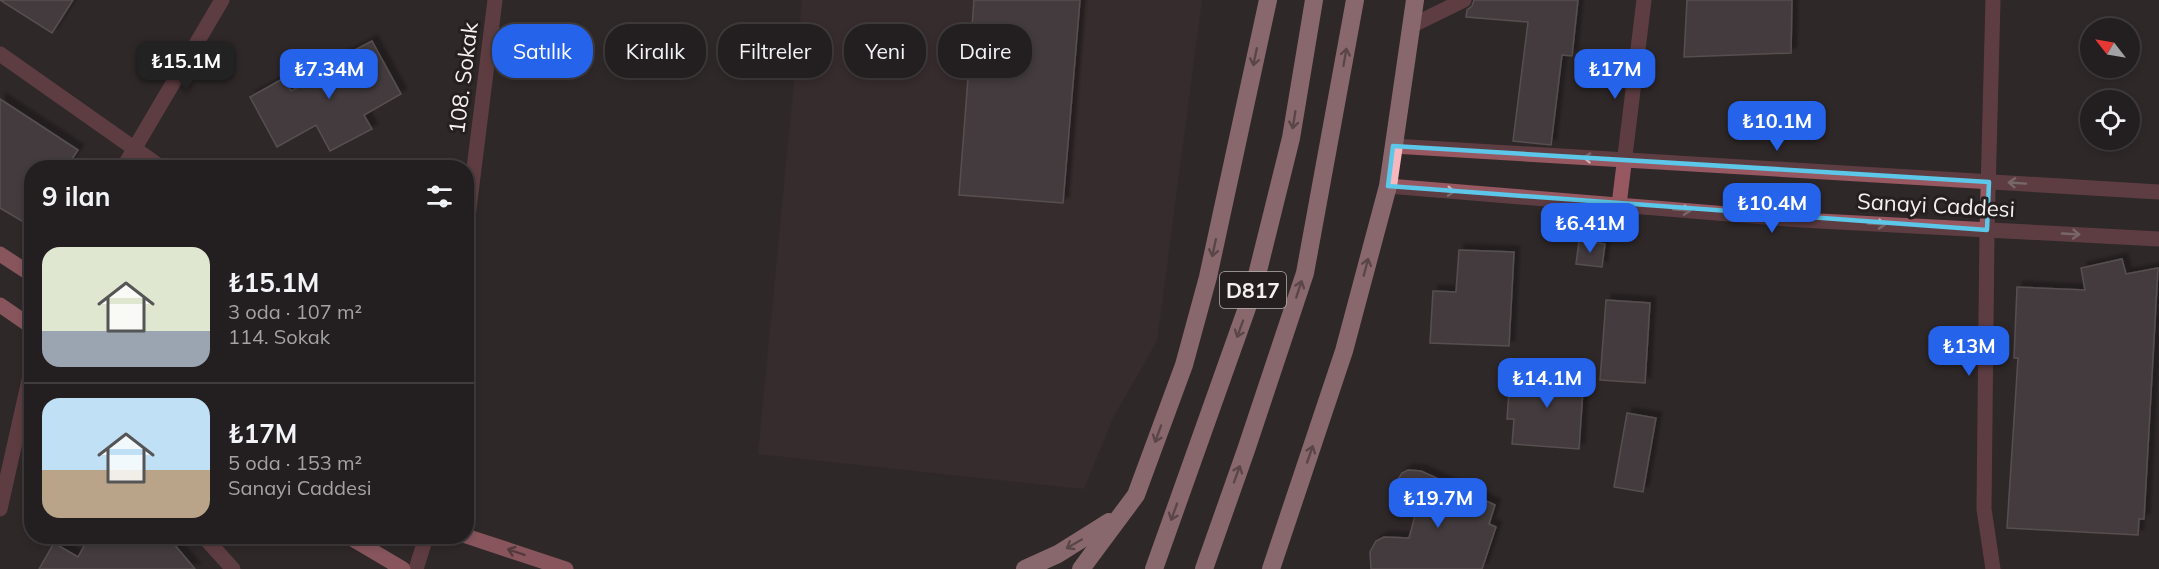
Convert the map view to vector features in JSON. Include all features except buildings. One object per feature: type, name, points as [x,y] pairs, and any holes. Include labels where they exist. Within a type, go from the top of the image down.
[{"type":"highway","points":[[1081,569],[1136,495],[1184,365],[1208,277],[1268,0]]},
{"type":"highway","name":"D817","points":[[1154,569],[1253,291],[1291,138],[1314,0]]},
{"type":"highway","name":"D817","points":[[1204,569],[1305,273],[1355,0]]},
{"type":"highway","points":[[1271,569],[1344,351],[1388,186],[1415,0]]},
{"type":"highway","points":[[1025,569],[1058,554],[1105,526],[1136,495]]},
{"type":"main road","points":[[0,254],[24,270]]},
{"type":"main road","points":[[0,305],[24,322]]},
{"type":"main road","points":[[474,539],[566,569]]},
{"type":"main road","points":[[361,544],[403,569]]},
{"type":"street","points":[[128,160],[222,0]]},
{"type":"street","name":"108. Sokak","points":[[474,168],[495,0]]},
{"type":"street","points":[[1411,26],[1464,0]]},
{"type":"street","points":[[1618,205],[1644,0]]},
{"type":"street","points":[[1993,0],[1987,230],[1984,509],[1994,569]]},
{"type":"street","points":[[0,54],[150,160]]},
{"type":"street","name":"Sanayi Caddesi","points":[[1393,146],[2159,192]]},
{"type":"street","name":"Sanayi Caddesi","points":[[1388,186],[1801,220],[2159,239]]},
{"type":"street","points":[[0,509],[24,404]]},
{"type":"street","points":[[210,544],[232,569]]},
{"type":"street","points":[[416,569],[424,544]]},
{"type":"highlighted area","points":[[1393,146],[1989,182],[1987,230],[1388,186]]},
{"type":"shaded area","points":[[802,0],[1202,0],[1157,341],[1114,416],[1084,489],[758,454],[794,78],[832,78],[832,24],[800,24]]}]
